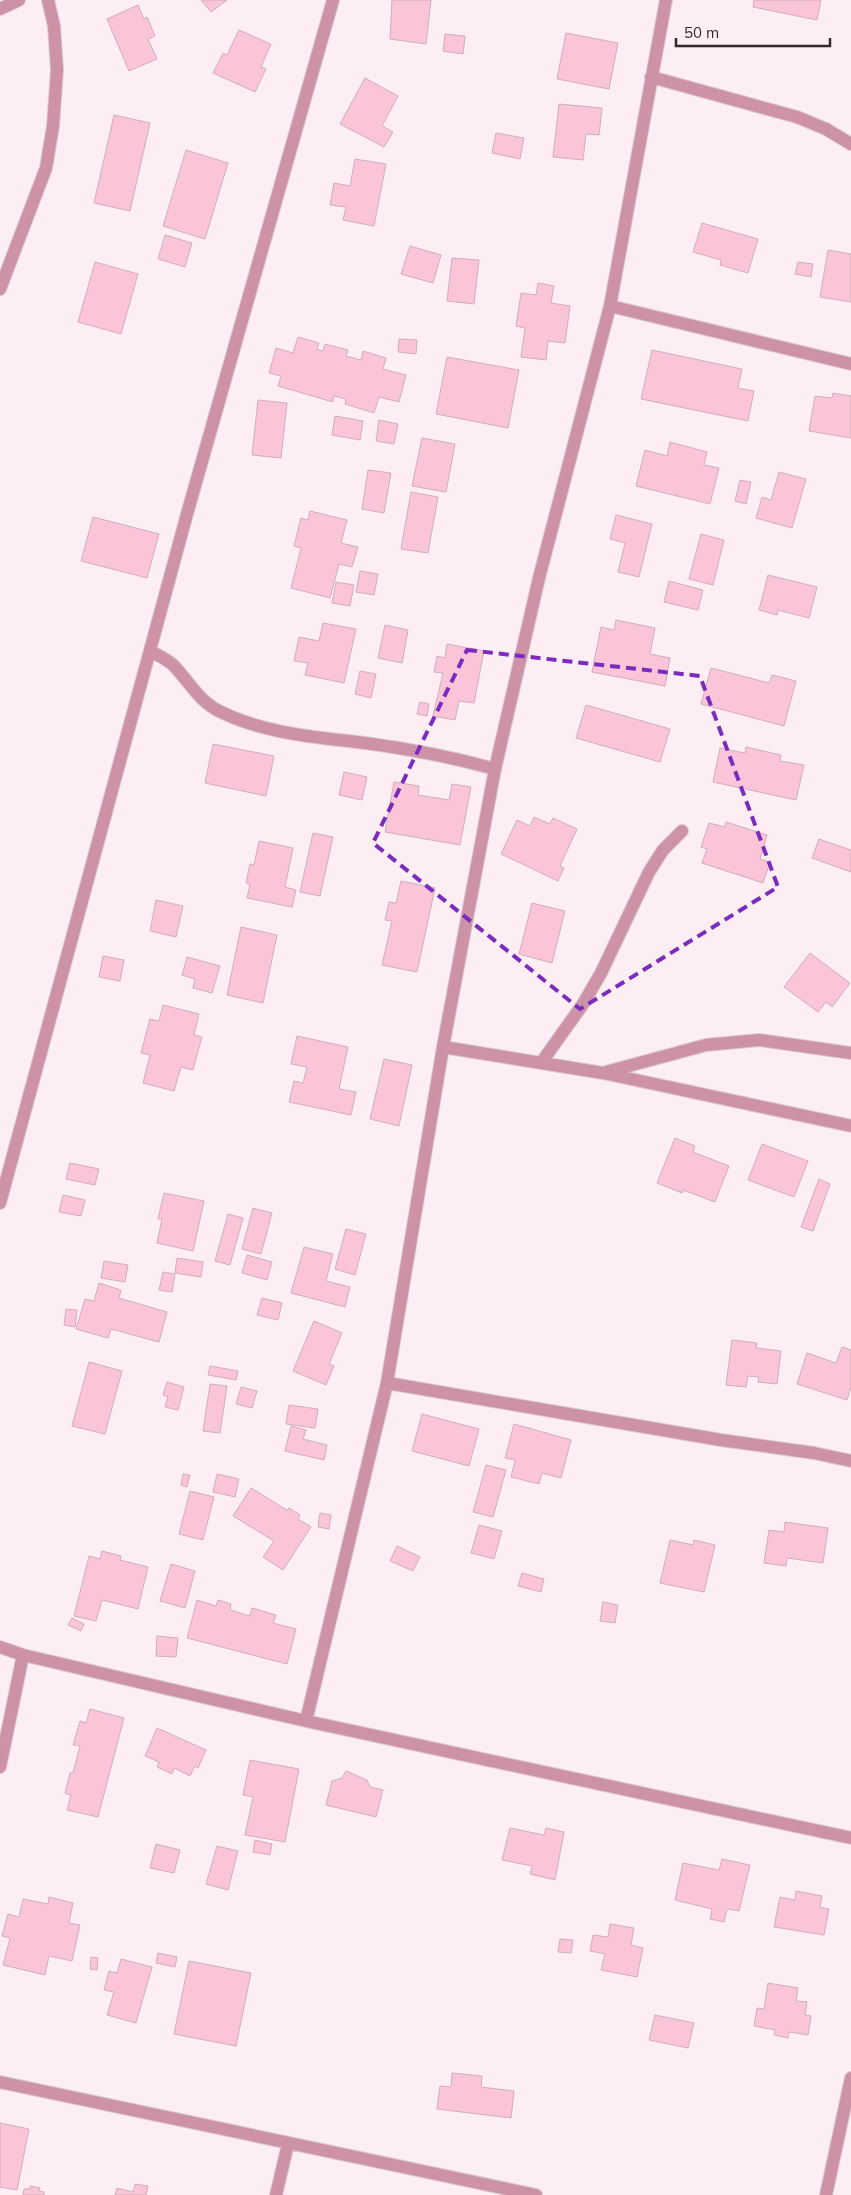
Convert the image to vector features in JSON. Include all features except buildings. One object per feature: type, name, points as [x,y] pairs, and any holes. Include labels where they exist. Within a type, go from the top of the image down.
[{"type":"street","points":[[0,8],[19,0]]},
{"type":"street","points":[[0,288],[46,168],[53,126],[57,70],[54,26],[48,0]]},
{"type":"street","points":[[0,1203],[189,505],[333,0]]},
{"type":"street","points":[[306,1721],[387,1383],[443,1047],[495,769],[539,578],[610,306],[666,0]]},
{"type":"street","points":[[651,77],[798,117],[826,129],[851,144]]},
{"type":"street","points":[[610,306],[851,364]]},
{"type":"street","points":[[150,651],[172,663],[201,700],[220,712],[244,721],[270,729],[328,740],[388,746],[454,757],[495,769]]},
{"type":"street","points":[[541,1064],[578,1011],[601,973],[654,864],[663,850],[682,831]]},
{"type":"street","points":[[603,1072],[706,1045],[759,1040],[851,1053]]},
{"type":"street","points":[[443,1047],[541,1064],[603,1072],[851,1126]]},
{"type":"street","points":[[387,1383],[721,1440],[814,1453],[851,1461]]},
{"type":"street","points":[[0,1647],[23,1655],[306,1721],[851,1838]]},
{"type":"street","points":[[0,1767],[23,1655]]},
{"type":"street","points":[[826,2195],[851,2078]]},
{"type":"street","points":[[0,2082],[536,2195]]},
{"type":"street","points":[[276,2195],[288,2144]]},
{"type":"highlighted area","points":[[467,650],[700,676],[778,887],[580,1009],[373,843]]}]
